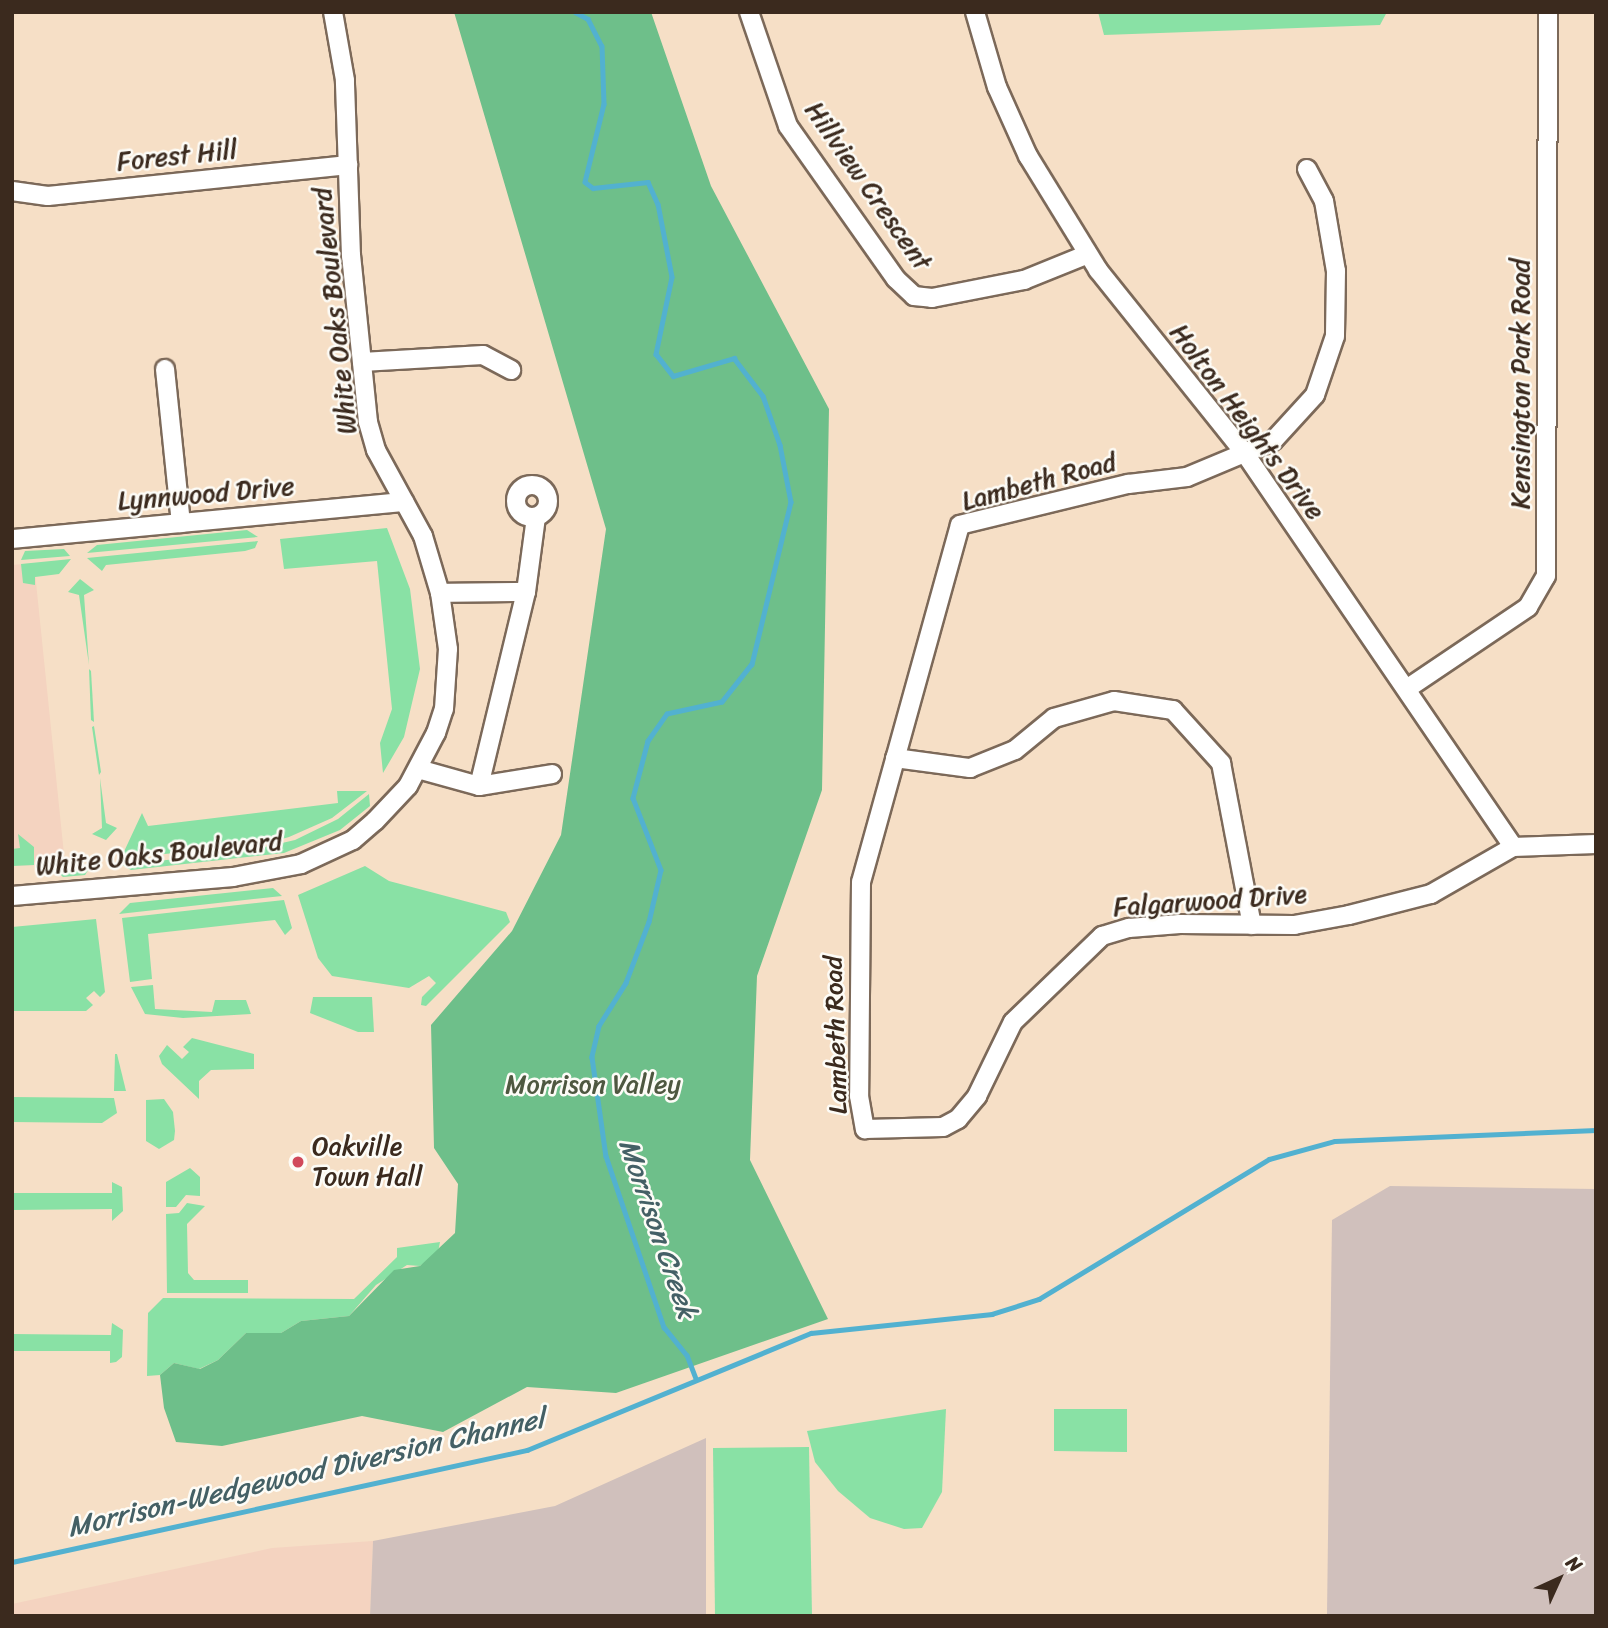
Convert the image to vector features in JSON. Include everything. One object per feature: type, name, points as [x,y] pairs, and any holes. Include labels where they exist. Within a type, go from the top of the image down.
[{"type":"street","name":"White Oaks Boulevard","points":[[12,896],[233,877],[301,864],[353,839],[395,801],[418,769],[436,733],[448,679],[440,593],[423,536],[373,441],[362,362],[348,165],[345,80],[333,12]]},
{"type":"street","name":"Hillview Crescent","points":[[750,12],[788,126],[895,279],[914,296],[932,298],[1024,279],[1088,254]]},
{"type":"street","name":"Holton Heights Drive","points":[[975,12],[997,88],[1028,156],[1088,254],[1225,433],[1244,452],[1408,688],[1513,847]]},
{"type":"street","name":"Kensington Park Road","points":[[1408,688],[1528,607],[1546,576],[1548,12]]},
{"type":"street","name":"Forest Hill","points":[[12,191],[48,196],[348,165]]},
{"type":"street","name":"Lambeth Road","points":[[865,1129],[859,1096],[861,882],[960,525],[1128,484],[1187,477],[1273,441],[1315,395],[1335,336],[1336,271],[1324,201],[1307,169]]},
{"type":"street","points":[[362,362],[483,355],[510,370]]},
{"type":"street","points":[[165,369],[181,523]]},
{"type":"street","name":"Lynnwood Drive","points":[[12,538],[404,502]]},
{"type":"street","points":[[480,786],[526,592],[536,517]]},
{"type":"street","points":[[440,593],[526,592]]},
{"type":"street","points":[[895,758],[970,768],[1015,750],[1054,718],[1114,701],[1173,710],[1221,763],[1252,925]]},
{"type":"street","points":[[418,769],[480,786],[552,774]]},
{"type":"street","name":"Falgarwood Drive","points":[[865,1129],[943,1127],[958,1119],[977,1096],[1013,1022],[1102,936],[1129,928],[1294,925],[1430,894],[1513,847],[1596,844]]},
{"type":"shaded area","points":[[34,563],[65,864],[12,866],[12,565]]},
{"type":"shaded area","points":[[1390,1186],[1596,1189],[1596,1616],[1327,1616],[1332,1220]]},
{"type":"shaded area","points":[[706,1438],[706,1616],[370,1616],[373,1541],[555,1506]]},
{"type":"shaded area","points":[[373,1541],[370,1616],[12,1616],[12,1604],[272,1548]]},
{"type":"green space","name":"Morrison Valley","points":[[454,12],[651,12],[711,186],[829,409],[822,790],[757,976],[750,1160],[828,1319],[616,1393],[527,1387],[443,1432],[362,1416],[222,1446],[176,1442],[164,1408],[160,1375],[174,1363],[200,1369],[218,1360],[246,1333],[281,1333],[301,1321],[349,1316],[394,1270],[420,1266],[455,1233],[458,1184],[434,1148],[431,1025],[512,931],[561,835],[606,529]]},
{"type":"green space","points":[[1098,12],[1387,12],[1380,25],[1104,35]]},
{"type":"green space","points":[[387,528],[410,589],[420,669],[404,737],[383,773],[380,743],[392,709],[377,561],[284,569],[280,539]]},
{"type":"green space","points":[[247,530],[258,537],[87,553],[97,545]]},
{"type":"green space","points":[[258,541],[255,548],[245,551],[106,565],[102,571],[87,558]]},
{"type":"green space","points":[[64,549],[70,556],[21,560],[25,551]]},
{"type":"green space","points":[[71,559],[59,574],[35,577],[35,585],[23,583],[21,564]]},
{"type":"green space","points":[[80,579],[94,590],[84,595],[89,665],[79,595],[68,592]]},
{"type":"green space","points":[[89,669],[91,671],[94,722],[91,720]]},
{"type":"green space","points":[[94,726],[101,772],[99,775],[92,727]]},
{"type":"green space","points":[[100,778],[106,823],[117,828],[106,840],[92,834],[102,828]]},
{"type":"green space","points":[[337,791],[367,791],[332,818],[289,837],[261,845],[121,858],[142,813],[148,826],[338,803]]},
{"type":"green space","points":[[369,794],[370,806],[340,830],[284,853],[131,870],[122,865],[247,851],[295,840],[338,819]]},
{"type":"green space","points":[[18,834],[34,847],[34,865],[12,866],[12,849],[20,848]]},
{"type":"green space","points":[[92,865],[85,875],[63,877],[53,868]]},
{"type":"green space","points":[[365,866],[389,881],[506,912],[510,922],[426,1006],[421,1005],[422,997],[436,983],[429,976],[409,988],[332,976],[318,958],[298,895]]},
{"type":"green space","points":[[273,888],[282,896],[119,914],[130,903]]},
{"type":"green space","points":[[284,900],[292,928],[285,935],[275,920],[148,934],[152,979],[130,982],[122,918]]},
{"type":"green space","points":[[96,919],[105,992],[100,997],[94,991],[86,998],[93,1005],[86,1011],[12,1011],[12,927]]},
{"type":"green space","points":[[153,985],[155,1009],[212,1012],[215,1000],[246,1000],[251,1014],[183,1018],[145,1014],[131,987]]},
{"type":"green space","points":[[313,997],[372,997],[374,1032],[358,1032],[310,1013]]},
{"type":"green space","points":[[192,1038],[254,1054],[254,1069],[211,1070],[199,1081],[199,1099],[162,1064],[159,1056],[167,1045],[182,1059],[189,1052],[183,1047]]},
{"type":"green space","points":[[117,1054],[126,1091],[114,1091]]},
{"type":"green space","points":[[12,1097],[114,1098],[117,1113],[102,1123],[12,1122]]},
{"type":"green space","points":[[164,1099],[173,1112],[175,1131],[174,1140],[159,1149],[146,1141],[146,1100]]},
{"type":"green space","points":[[190,1168],[200,1177],[200,1196],[186,1195],[176,1207],[166,1207],[166,1182]]},
{"type":"green space","points":[[112,1182],[122,1187],[123,1211],[112,1221],[112,1209],[12,1210],[12,1193],[112,1193]]},
{"type":"green space","points":[[187,1203],[205,1206],[187,1224],[188,1273],[194,1280],[248,1280],[248,1293],[167,1293],[166,1214],[179,1213]]},
{"type":"green space","points":[[440,1242],[438,1252],[420,1266],[407,1265],[376,1285],[349,1316],[301,1321],[281,1333],[246,1333],[218,1360],[199,1369],[174,1363],[160,1375],[147,1376],[148,1313],[163,1298],[354,1299],[397,1257],[397,1248]]},
{"type":"green space","points":[[112,1323],[123,1330],[122,1357],[116,1362],[110,1363],[110,1351],[12,1351],[12,1334],[111,1335]]},
{"type":"green space","points":[[946,1409],[942,1492],[922,1528],[904,1529],[870,1518],[838,1491],[815,1462],[807,1431]]},
{"type":"green space","points":[[1054,1409],[1127,1409],[1127,1452],[1054,1451]]},
{"type":"green space","points":[[809,1447],[812,1616],[715,1616],[713,1448]]},
{"type":"waterway","name":"Morrison Creek","points":[[575,12],[588,19],[602,46],[604,104],[585,182],[593,188],[648,182],[658,204],[672,277],[656,354],[673,376],[734,358],[763,396],[780,445],[791,502],[752,664],[722,702],[667,714],[648,741],[633,798],[661,870],[649,922],[626,983],[599,1026],[592,1057],[606,1156],[664,1327],[687,1355],[696,1379]]},
{"type":"waterway","name":"Morrison-Wedgewood Diversion Channel","points":[[12,1562],[527,1450],[811,1333],[992,1314],[1039,1299],[1269,1159],[1335,1141],[1596,1130]]},
{"type":"place","name":"Oakville Town Hall","points":[[298,1162]]}]
